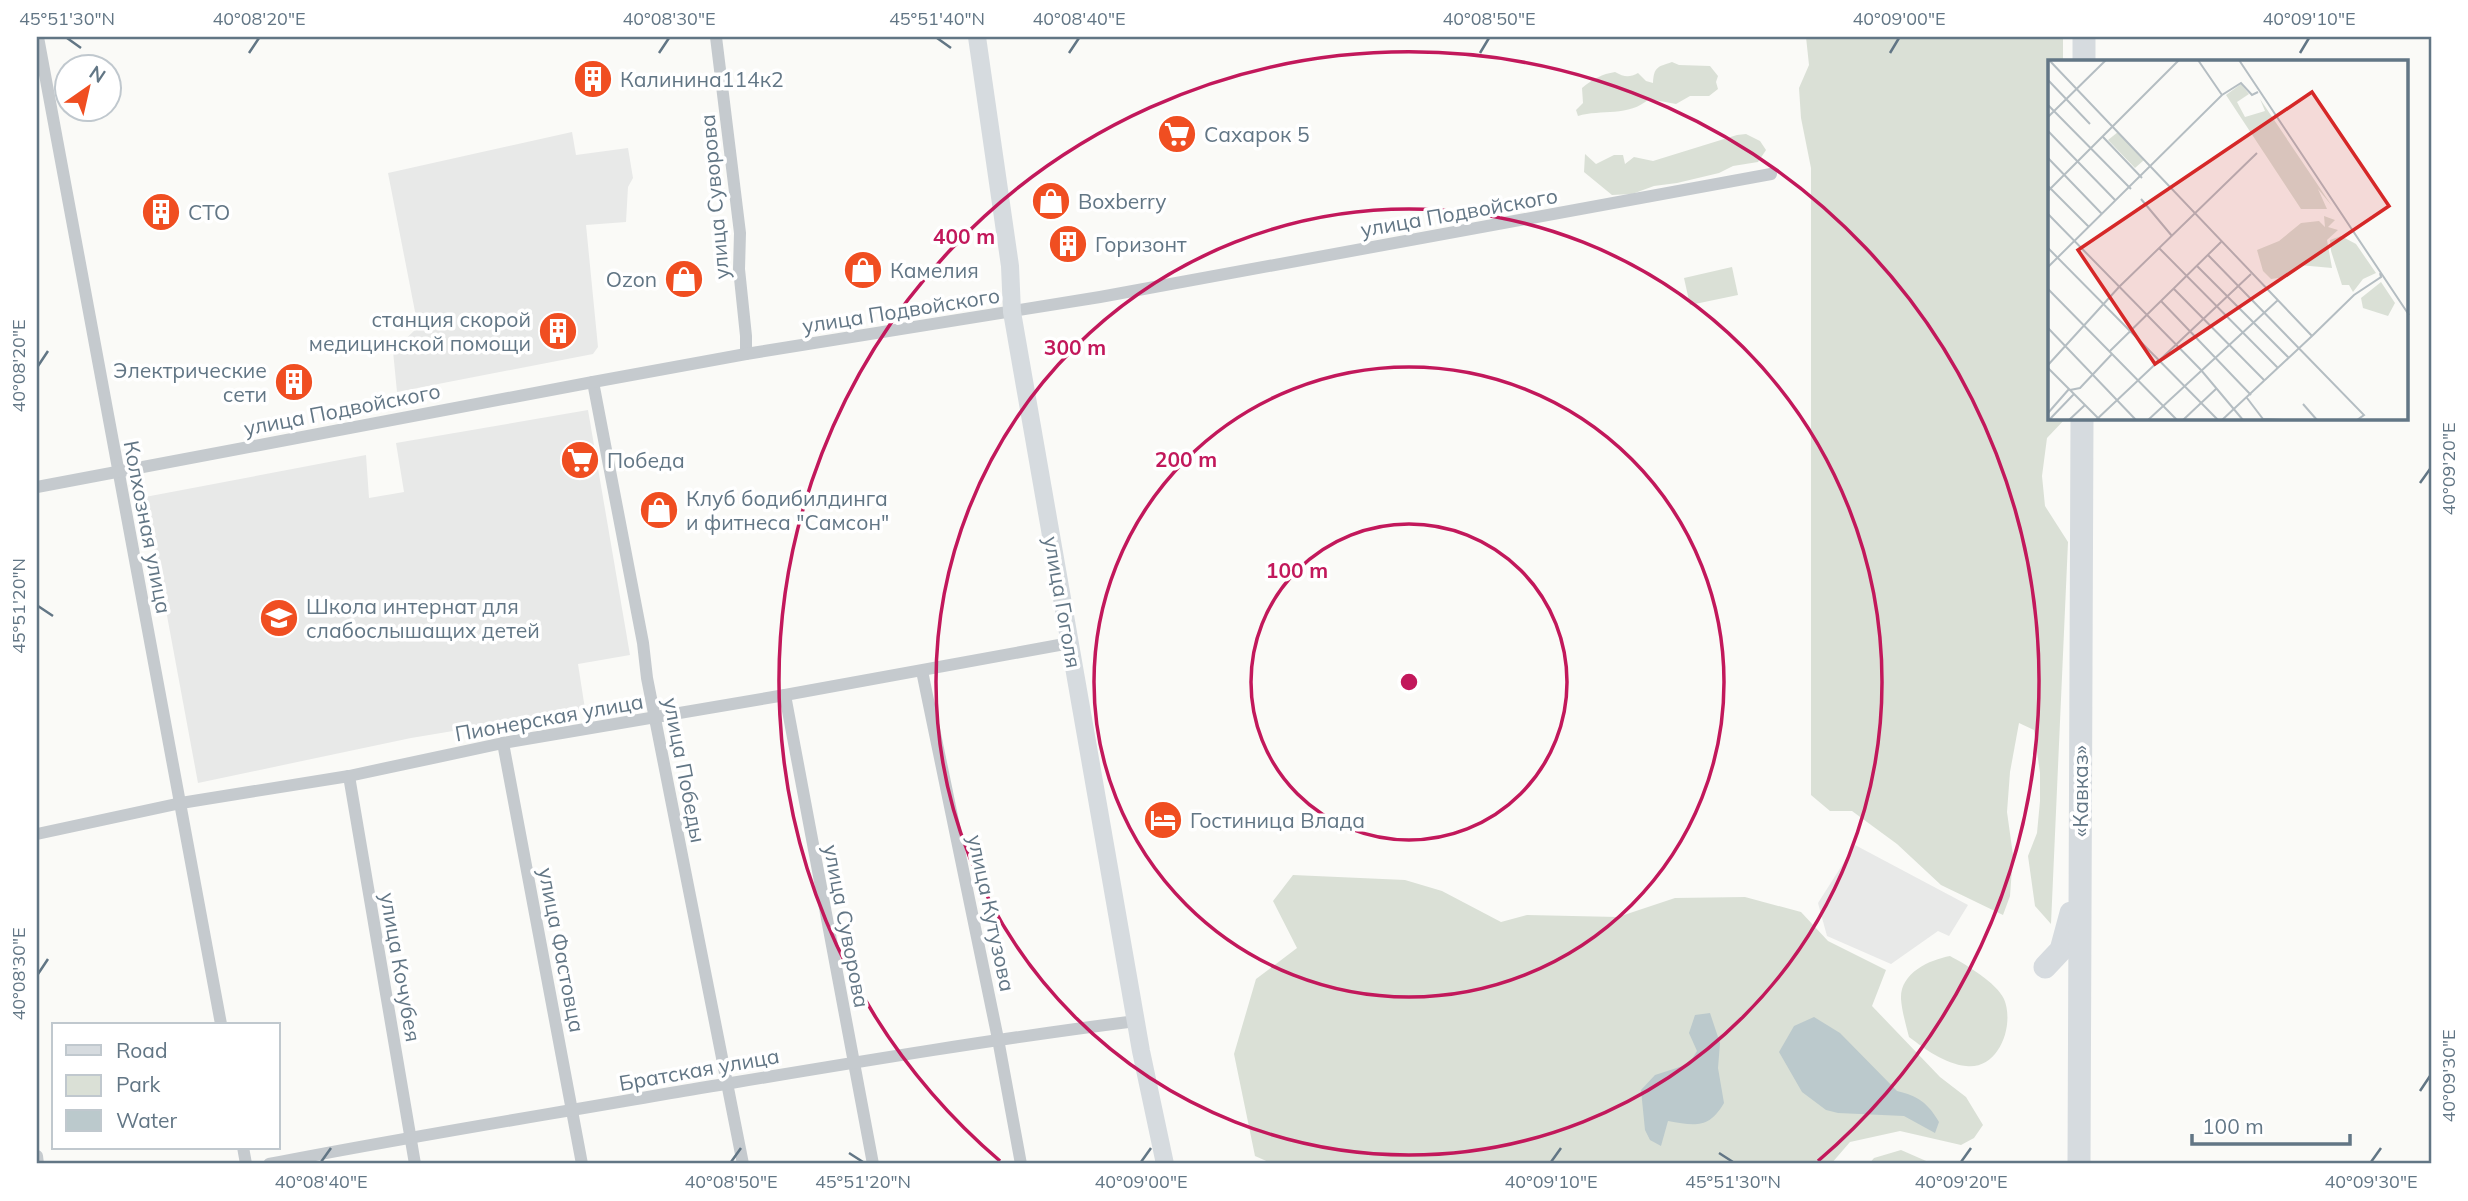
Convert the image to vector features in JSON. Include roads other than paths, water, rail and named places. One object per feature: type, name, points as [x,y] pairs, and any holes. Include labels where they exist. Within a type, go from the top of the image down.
[{"type":"highway","points":[[2084,37],[2084,60]]},
{"type":"highway","name":"«Кавказ»","points":[[2078,1164],[2082,420]]},
{"type":"highway","points":[[2045,967],[2061,950],[2079,887]]},
{"type":"main road","name":"улица Гоголя","points":[[977,37],[1010,266],[1012,312],[1136,1021],[1165,1164]]},
{"type":"street","name":"Колхозная улица","points":[[38,37],[221,1023]]},
{"type":"street","name":"улица Суворова","points":[[716,37],[740,233],[739,269],[746,354]]},
{"type":"street","name":"улица Подвойского","points":[[37,487],[746,354],[1012,312],[1771,174]]},
{"type":"street","name":"улица Победы","points":[[593,382],[743,1164]]},
{"type":"street","name":"Пионерская улица","points":[[37,834],[181,803],[348,776],[503,743],[922,671],[1070,642]]},
{"type":"street","name":"улица Кутузова","points":[[922,671],[1021,1164]]},
{"type":"street","name":"улица Суворова","points":[[785,695],[873,1164]]},
{"type":"street","name":"улица Фастовца","points":[[503,743],[582,1164]]},
{"type":"street","name":"улица Кочубея","points":[[348,776],[415,1164]]},
{"type":"street","name":"Братская улица","points":[[269,1164],[410,1136],[853,1062],[1136,1021]]},
{"type":"street","points":[[37,1156],[38,1164]]},
{"type":"water","points":[[1710,1013],[1720,1043],[1718,1068],[1724,1103],[1713,1117],[1700,1124],[1668,1121],[1661,1146],[1650,1140],[1645,1130],[1641,1090],[1655,1075],[1689,1064],[1697,1051],[1689,1033],[1695,1015]]},
{"type":"water","points":[[1814,1017],[1840,1033],[1897,1091],[1911,1095],[1926,1105],[1939,1122],[1935,1133],[1904,1116],[1826,1110],[1802,1092],[1779,1052],[1794,1026]]},
{"type":"place","name":"Калинина114к2","points":[[593,79]]},
{"type":"place","name":"Сахарок 5","points":[[1177,134]]},
{"type":"place","name":"Boxberry","points":[[1051,201]]},
{"type":"place","name":"СТО","points":[[161,212]]},
{"type":"place","name":"Горизонт","points":[[1068,244]]},
{"type":"place","name":"Камелия","points":[[863,270]]},
{"type":"place","name":"Ozon","points":[[684,279]]},
{"type":"place","name":"станция скорой медицинской помощи","points":[[558,331]]},
{"type":"place","name":"Электрические сети","points":[[294,382]]},
{"type":"place","name":"Победа","points":[[580,460]]},
{"type":"place","name":"Клуб бодибилдинга и фитнеса \"Самсон\"","points":[[659,510]]},
{"type":"place","name":"Школа интернат для слабослышащих детей","points":[[279,618]]},
{"type":"place","name":"Гостиница Влада","points":[[1163,820]]}]
